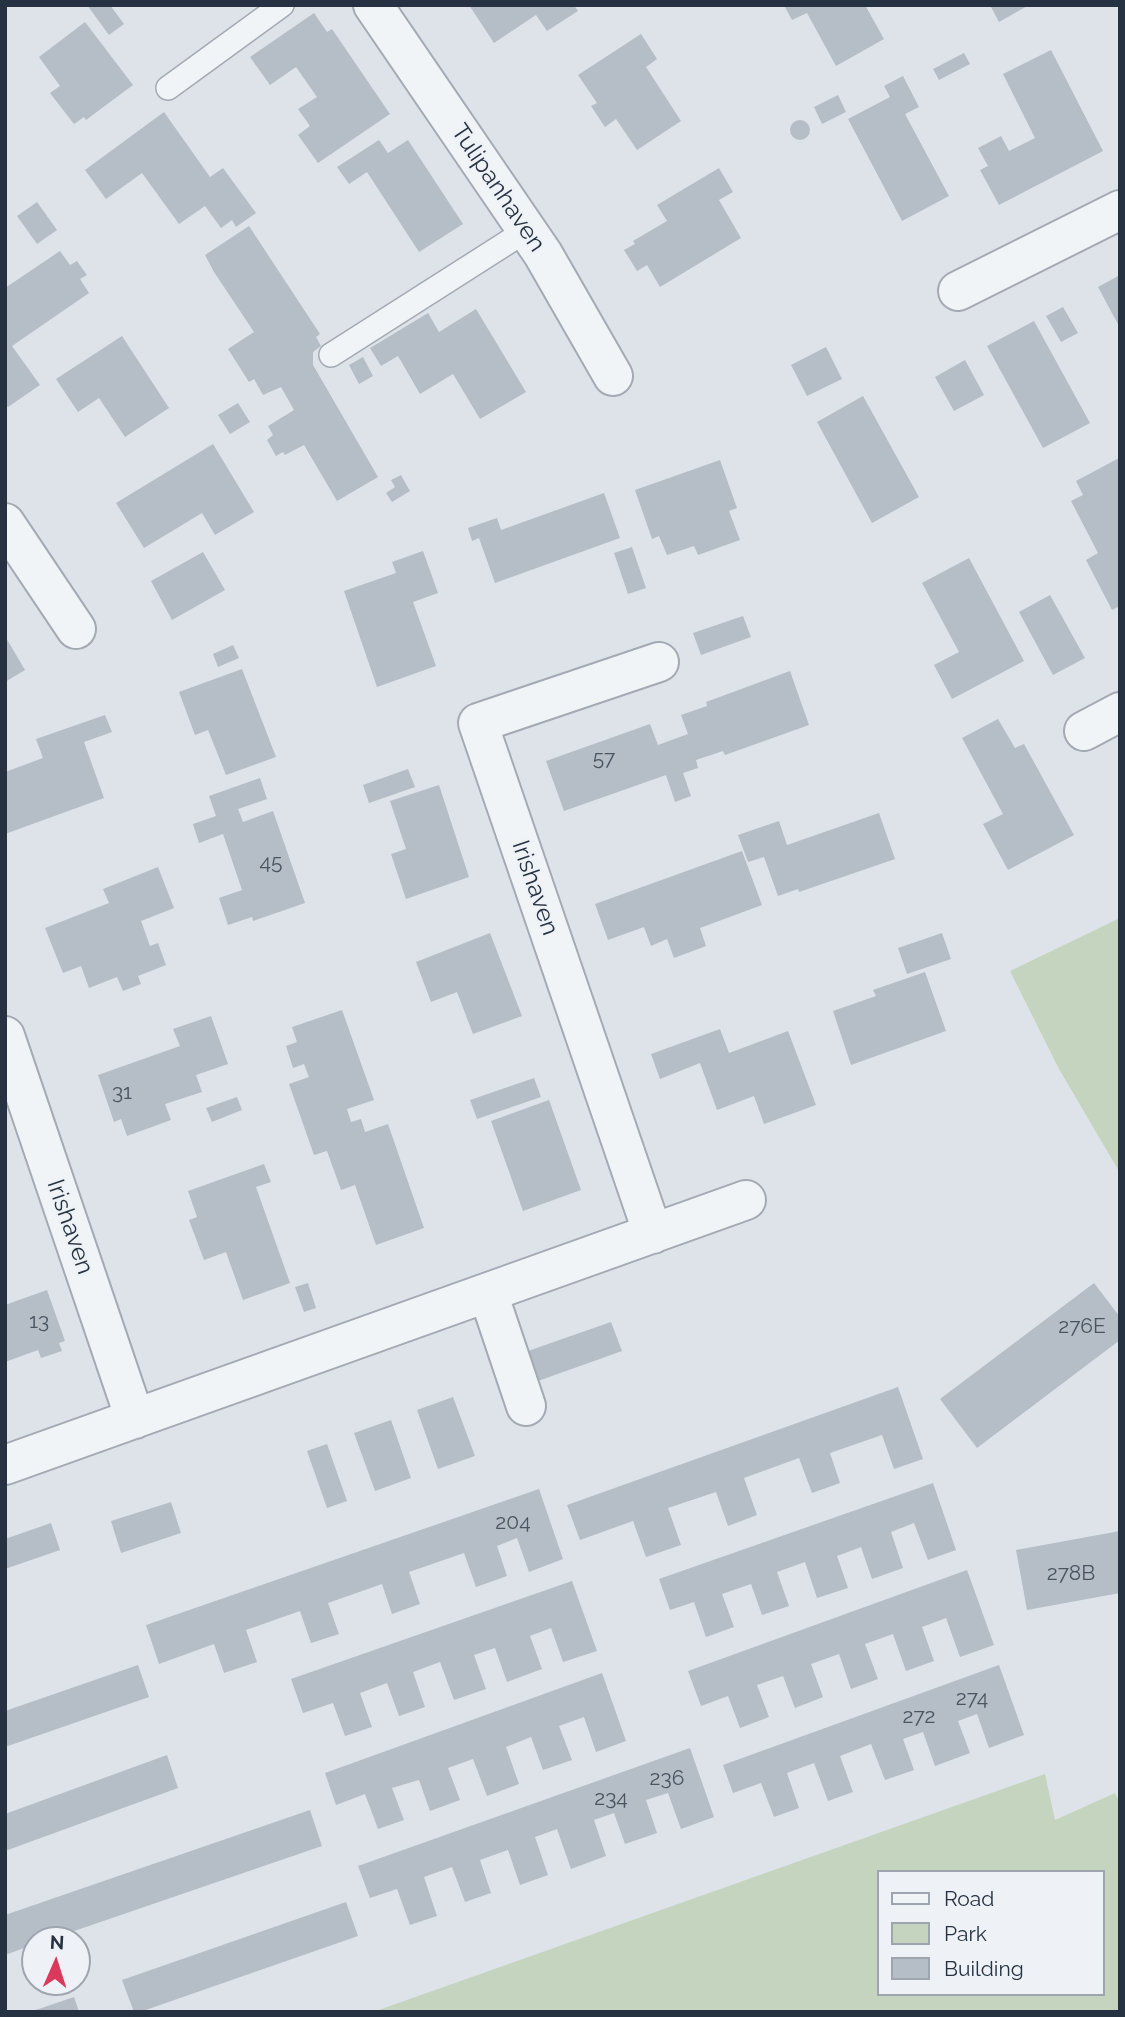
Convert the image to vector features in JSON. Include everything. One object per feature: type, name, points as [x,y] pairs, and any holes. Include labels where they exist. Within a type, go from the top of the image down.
[{"type":"street","name":"Tulipanhaven","points":[[373,5],[527,230],[613,376]]},
{"type":"street","points":[[958,291],[1120,210]]},
{"type":"street","points":[[5,523],[76,629]]},
{"type":"street","name":"Irishaven","points":[[653,1234],[478,723],[659,662]]},
{"type":"street","points":[[1084,731],[1120,712]]},
{"type":"street","name":"Irishaven","points":[[5,1036],[15,1095],[135,1419]]},
{"type":"street","points":[[5,1465],[747,1200]]},
{"type":"street","points":[[488,1293],[526,1406]]},
{"type":"lane","points":[[168,88],[282,5]]},
{"type":"lane","points":[[331,355],[527,230]]},
{"type":"green space","points":[[1120,918],[1120,1173],[1059,1069],[1010,971]]},
{"type":"green space","points":[[1045,1774],[1055,1820],[1115,1793],[1120,1803],[1120,2012],[373,2012]]},
{"type":"building","points":[[87,5],[110,5],[124,24],[109,35]]},
{"type":"building","points":[[469,5],[574,5],[578,11],[547,31],[536,15],[494,43]]},
{"type":"building","points":[[784,5],[865,5],[884,39],[836,66],[807,13],[792,20]]},
{"type":"building","points":[[990,5],[1029,5],[999,22]]},
{"type":"building","points":[[314,13],[327,32],[332,29],[390,114],[318,163],[298,135],[310,126],[298,109],[317,97],[296,67],[270,85],[250,57]]},
{"type":"building","points":[[85,22],[133,85],[86,120],[84,117],[74,124],[50,93],[60,86],[39,57]]},
{"type":"building","points":[[641,34],[657,59],[646,67],[681,121],[637,150],[616,119],[605,127],[591,106],[597,103],[578,75]]},
{"type":"building","points":[[1051,50],[1103,151],[999,205],[980,170],[988,166],[978,148],[1001,136],[1009,151],[1035,138],[1003,74]]},
{"type":"building","points":[[964,53],[970,64],[939,80],[933,69]]},
{"type":"building","points":[[903,76],[919,107],[905,114],[949,196],[902,221],[848,119],[890,97],[884,86]]},
{"type":"building","points":[[838,95],[846,112],[822,124],[814,107]]},
{"type":"building","points":[[164,112],[210,177],[223,168],[256,213],[236,227],[232,220],[221,228],[205,206],[179,224],[142,173],[106,199],[85,170]]},
{"type":"building","points":[[796,120],[804,120],[810,130],[804,140],[796,140],[790,134],[790,126]]},
{"type":"building","points":[[379,140],[388,153],[408,140],[463,224],[419,252],[367,172],[349,184],[337,167]]},
{"type":"building","points":[[719,168],[733,192],[719,200],[741,238],[660,287],[647,265],[637,271],[624,250],[635,244],[633,241],[667,221],[657,205]]},
{"type":"building","points":[[37,202],[57,230],[37,244],[17,216]]},
{"type":"building","points":[[249,226],[320,334],[316,337],[321,346],[313,352],[313,365],[378,477],[337,501],[304,445],[285,455],[283,452],[276,456],[267,440],[273,435],[268,426],[294,410],[281,387],[263,395],[254,379],[249,382],[228,349],[254,332],[205,255]]},
{"type":"building","points":[[60,251],[70,265],[77,261],[87,275],[80,279],[89,293],[12,346],[40,385],[8,407],[5,404],[5,288]]},
{"type":"building","points":[[1120,275],[1120,328],[1098,287]]},
{"type":"building","points":[[1063,307],[1078,333],[1061,342],[1046,316]]},
{"type":"building","points":[[476,309],[526,392],[480,419],[453,374],[420,394],[398,356],[381,366],[370,348],[428,313],[439,332]]},
{"type":"building","points":[[1034,321],[1090,423],[1043,448],[987,346]]},
{"type":"building","points":[[122,336],[169,408],[125,437],[99,398],[78,412],[56,379]]},
{"type":"building","points":[[826,347],[842,379],[807,396],[791,365]]},
{"type":"building","points":[[363,357],[373,376],[359,384],[349,365]]},
{"type":"building","points":[[965,360],[984,395],[954,411],[935,377]]},
{"type":"building","points":[[863,396],[919,497],[872,523],[817,422]]},
{"type":"building","points":[[238,403],[250,422],[230,434],[218,415]]},
{"type":"building","points":[[213,444],[254,512],[215,535],[202,513],[144,548],[116,503]]},
{"type":"building","points":[[1119,458],[1120,606],[1112,610],[1086,560],[1098,553],[1071,501],[1083,495],[1076,481]]},
{"type":"building","points":[[720,460],[737,508],[729,511],[740,540],[698,555],[694,546],[667,555],[659,536],[652,539],[635,490]]},
{"type":"building","points":[[401,475],[410,491],[392,502],[386,493],[395,487],[391,480]]},
{"type":"building","points":[[604,493],[620,538],[495,583],[479,538],[472,541],[468,528],[497,518],[501,530]]},
{"type":"building","points":[[632,547],[646,588],[628,594],[614,553]]},
{"type":"building","points":[[423,551],[438,593],[413,602],[436,666],[377,687],[344,591],[396,573],[392,562]]},
{"type":"building","points":[[203,552],[225,590],[172,620],[151,581]]},
{"type":"building","points":[[969,558],[1024,661],[952,699],[934,665],[959,652],[922,583]]},
{"type":"building","points":[[1050,595],[1085,658],[1053,675],[1019,612]]},
{"type":"building","points":[[743,616],[751,637],[701,655],[693,633]]},
{"type":"building","points":[[5,636],[25,670],[5,682]]},
{"type":"building","points":[[233,645],[239,658],[218,667],[213,654]]},
{"type":"building","points":[[242,669],[276,757],[226,775],[208,730],[195,735],[179,692]]},
{"type":"building","points":[[790,671],[809,725],[725,755],[723,751],[696,760],[698,768],[683,773],[691,796],[675,802],[666,775],[564,811],[546,761],[650,724],[658,745],[688,734],[681,715],[707,706],[706,702]]},
{"type":"building","points":[[105,715],[112,732],[84,742],[104,798],[5,834],[5,772],[43,758],[36,739]]},
{"type":"building","points":[[998,719],[1015,748],[1024,744],[1074,835],[1008,870],[983,824],[1003,814],[962,738]]},
{"type":"building","points":[[408,769],[415,787],[369,803],[363,785]]},
{"type":"building","points":[[260,778],[267,799],[238,809],[243,822],[273,811],[305,903],[253,921],[252,917],[228,925],[219,898],[242,890],[223,834],[199,843],[193,824],[216,816],[209,796]]},
{"type":"building","points":[[439,785],[469,877],[406,899],[391,854],[406,849],[390,801]]},
{"type":"building","points":[[879,813],[895,859],[799,892],[798,889],[778,896],[764,857],[748,862],[738,835],[779,821],[787,845]]},
{"type":"building","points":[[742,851],[762,905],[700,928],[706,946],[674,958],[667,939],[651,946],[644,927],[608,940],[595,904]]},
{"type":"building","points":[[158,867],[174,908],[141,921],[150,946],[158,943],[166,965],[138,976],[141,984],[123,991],[117,977],[89,988],[81,966],[63,973],[45,928],[109,903],[103,889]]},
{"type":"building","points":[[490,933],[522,1016],[473,1034],[457,992],[431,1002],[416,962]]},
{"type":"building","points":[[942,933],[951,959],[907,974],[898,948]]},
{"type":"building","points":[[925,972],[946,1031],[851,1065],[833,1011],[876,996],[873,990]]},
{"type":"building","points":[[342,1010],[374,1100],[347,1109],[351,1122],[361,1119],[365,1132],[388,1124],[424,1228],[376,1245],[355,1185],[341,1190],[327,1151],[314,1155],[289,1084],[309,1077],[304,1064],[293,1068],[286,1046],[297,1042],[292,1027]]},
{"type":"building","points":[[211,1016],[228,1064],[196,1075],[202,1092],[165,1104],[171,1120],[127,1136],[121,1119],[114,1122],[98,1075],[180,1046],[173,1029]]},
{"type":"building","points":[[720,1029],[729,1053],[788,1031],[816,1105],[764,1124],[754,1096],[717,1110],[700,1063],[660,1079],[651,1054]]},
{"type":"building","points":[[534,1078],[541,1097],[477,1119],[470,1100]]},
{"type":"building","points":[[237,1097],[242,1110],[212,1122],[206,1108]]},
{"type":"building","points":[[549,1100],[581,1190],[523,1211],[491,1121]]},
{"type":"building","points":[[264,1164],[271,1182],[256,1187],[290,1283],[243,1300],[226,1252],[204,1260],[189,1220],[197,1217],[188,1191]]},
{"type":"building","points":[[308,1283],[316,1308],[304,1312],[295,1287]]},
{"type":"building","points":[[1094,1283],[1120,1317],[1120,1340],[977,1448],[940,1399]]},
{"type":"building","points":[[47,1290],[65,1341],[59,1343],[62,1351],[41,1358],[38,1350],[5,1362],[5,1305]]},
{"type":"building","points":[[611,1322],[622,1351],[538,1381],[528,1351]]},
{"type":"building","points":[[898,1387],[923,1459],[894,1469],[882,1435],[830,1453],[840,1483],[812,1493],[799,1458],[744,1478],[757,1515],[728,1526],[716,1492],[668,1508],[681,1545],[646,1557],[633,1521],[580,1540],[567,1505]]},
{"type":"building","points":[[453,1397],[475,1456],[438,1469],[417,1410]]},
{"type":"building","points":[[391,1420],[411,1478],[375,1491],[354,1433]]},
{"type":"building","points":[[327,1444],[347,1501],[327,1508],[307,1451]]},
{"type":"building","points":[[933,1483],[956,1550],[928,1560],[914,1523],[891,1532],[903,1568],[872,1579],[861,1547],[837,1556],[848,1588],[817,1598],[805,1562],[777,1572],[789,1606],[762,1615],[751,1584],[722,1594],[734,1627],[706,1637],[694,1602],[670,1610],[659,1579]]},
{"type":"building","points":[[539,1489],[563,1559],[529,1572],[517,1538],[497,1546],[507,1576],[476,1587],[464,1553],[409,1572],[420,1604],[392,1614],[382,1584],[328,1603],[339,1634],[311,1643],[300,1611],[246,1630],[257,1662],[224,1673],[214,1644],[159,1664],[146,1625]]},
{"type":"building","points":[[171,1502],[181,1533],[121,1553],[111,1521]]},
{"type":"building","points":[[51,1523],[60,1550],[5,1569],[5,1539]]},
{"type":"building","points":[[1120,1531],[1120,1593],[1027,1610],[1016,1550]]},
{"type":"building","points":[[967,1570],[994,1645],[960,1657],[946,1618],[922,1627],[934,1661],[906,1671],[893,1634],[865,1644],[878,1679],[851,1689],[839,1654],[811,1664],[823,1697],[795,1708],[783,1676],[757,1685],[769,1717],[740,1728],[728,1696],[701,1706],[688,1671]]},
{"type":"building","points":[[572,1581],[597,1651],[563,1662],[551,1628],[530,1636],[542,1669],[507,1682],[495,1648],[474,1655],[486,1689],[454,1700],[440,1662],[413,1672],[425,1707],[399,1716],[387,1683],[360,1693],[372,1727],[345,1736],[333,1703],[303,1713],[291,1679]]},
{"type":"building","points":[[138,1665],[149,1697],[5,1747],[5,1711]]},
{"type":"building","points":[[999,1665],[1024,1735],[989,1748],[977,1714],[958,1721],[970,1753],[935,1766],[923,1732],[903,1739],[914,1770],[885,1780],[871,1744],[840,1756],[853,1792],[828,1801],[814,1763],[787,1773],[799,1808],[774,1817],[761,1783],[733,1793],[723,1765]]},
{"type":"building","points":[[602,1673],[626,1741],[596,1752],[584,1717],[559,1726],[572,1760],[543,1770],[531,1737],[506,1747],[519,1784],[487,1796],[473,1759],[448,1768],[460,1800],[430,1811],[419,1780],[392,1788],[404,1820],[378,1829],[365,1794],[336,1805],[325,1773]]},
{"type":"building","points":[[690,1748],[714,1817],[681,1829],[668,1793],[646,1800],[657,1833],[625,1844],[614,1813],[594,1820],[606,1856],[571,1869],[557,1829],[535,1837],[548,1875],[520,1885],[508,1850],[480,1860],[491,1893],[465,1902],[452,1867],[424,1877],[437,1916],[410,1925],[397,1889],[370,1898],[358,1866]]},
{"type":"building","points":[[167,1755],[178,1788],[5,1851],[5,1814]]},
{"type":"building","points":[[310,1810],[322,1846],[89,1926],[21,1926],[21,1949],[5,1955],[5,1915]]},
{"type":"building","points":[[346,1902],[358,1936],[134,2012],[122,1980]]},
{"type":"building","points":[[74,1997],[79,2012],[33,2012],[33,2011]]}]
